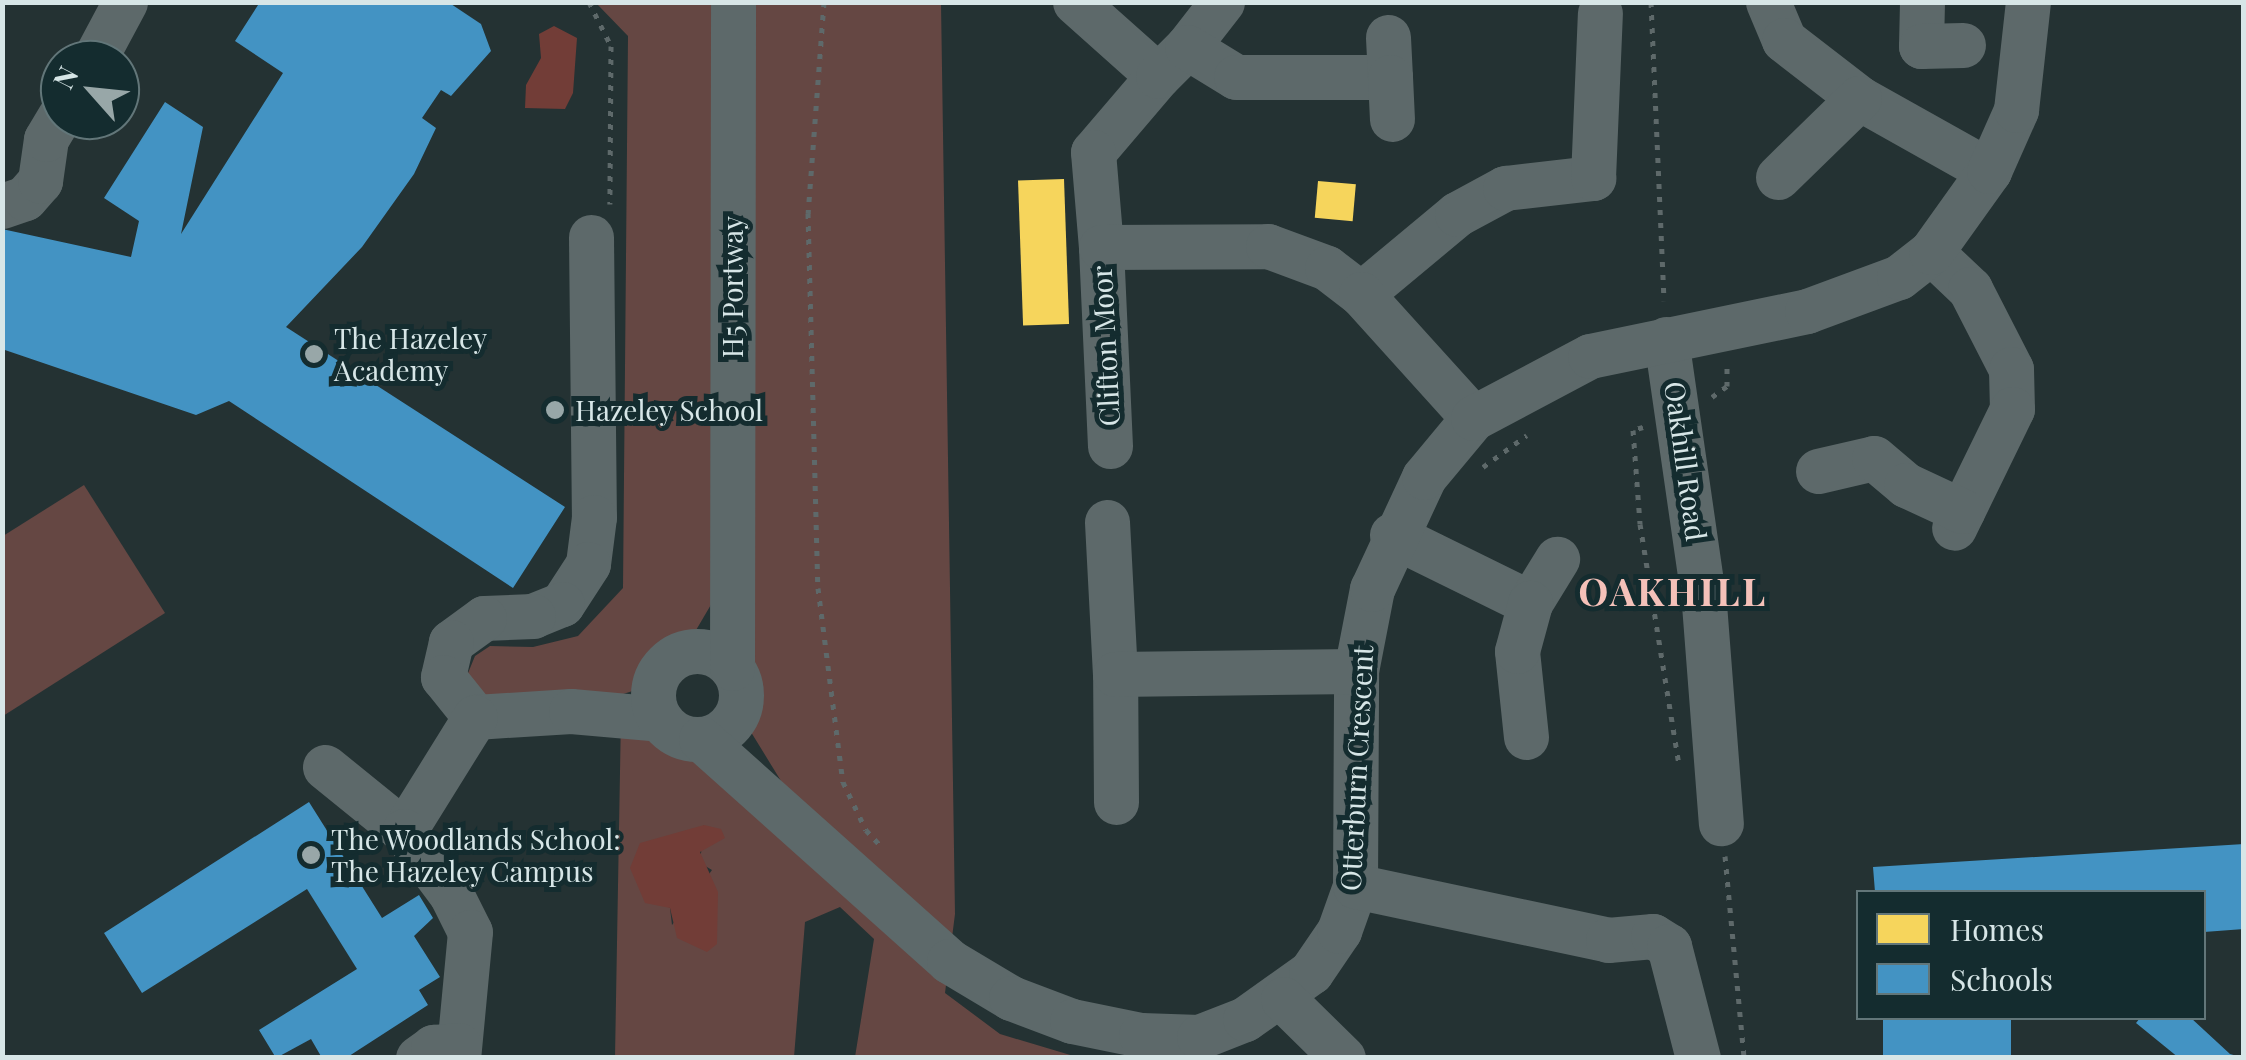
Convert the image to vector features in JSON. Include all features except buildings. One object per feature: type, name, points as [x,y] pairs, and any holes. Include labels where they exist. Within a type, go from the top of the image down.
[{"type":"street","points":[[105,40],[125,2]]},
{"type":"street","name":"H5 Portway","points":[[734,2],[734,690]]},
{"type":"street","points":[[1075,2],[1173,61],[1236,77],[1390,78]]},
{"type":"street","name":"Clifton Moor","points":[[1110,446],[1093,152],[1222,2]]},
{"type":"street","points":[[1768,2],[1784,40],[1859,98],[1989,171]]},
{"type":"street","points":[[1922,2],[1922,46],[2002,34]]},
{"type":"street","points":[[1361,294],[1457,214],[1505,188],[1593,178],[1600,14]]},
{"type":"street","name":"Otterburn Crescent","points":[[701,739],[815,836],[949,961],[1011,998],[1072,1021],[1201,1047],[1283,998],[1338,931],[1355,886],[1356,671],[1372,588],[1392,535],[1424,477],[1473,418],[1590,356],[1807,311],[1899,277],[1930,252],[1989,171],[2016,110],[2002,34]]},
{"type":"street","points":[[1778,178],[1859,98]]},
{"type":"street","points":[[2,206],[25,198],[40,182],[50,140]]},
{"type":"street","points":[[475,717],[443,677],[451,642],[484,618],[533,616],[562,604],[588,564],[594,517],[590,237]]},
{"type":"street","name":"Clifton Moor","points":[[1101,247],[1268,246],[1327,268],[1361,294],[1473,418]]},
{"type":"street","points":[[1818,471],[1874,458],[1906,485],[1958,519],[2012,409],[2011,369],[1970,290],[1930,252]]},
{"type":"street","name":"Oakhill Road","points":[[1666,339],[1704,604],[1722,823]]},
{"type":"street","points":[[1107,522],[1115,674],[1116,802]]},
{"type":"street","points":[[1392,535],[1530,603]]},
{"type":"street","points":[[1526,736],[1517,651],[1530,603],[1557,559]]},
{"type":"street","points":[[475,717],[571,712],[665,686],[709,653],[734,690],[723,730],[701,739],[678,735],[665,686],[731,571]]},
{"type":"street","points":[[1115,674],[1356,671]]},
{"type":"street","name":"Otterburn Crescent","points":[[734,690],[815,836]]},
{"type":"street","points":[[404,831],[475,717]]},
{"type":"street","points":[[325,767],[404,831],[451,894],[470,932],[445,1053]]},
{"type":"street","points":[[1355,886],[1608,940],[1653,936],[1670,946],[1698,1058]]},
{"type":"street","points":[[1283,998],[1343,1058]]},
{"type":"path","points":[[1651,2],[1666,339]]},
{"type":"path","points":[[1473,481],[1543,425]]},
{"type":"shaded area","points":[[596,3],[941,3],[955,914],[945,993],[1000,1034],[1077,1057],[855,1057],[874,939],[840,907],[805,922],[794,1057],[615,1057],[621,715],[689,738],[813,833],[738,711],[729,574],[682,654],[664,666],[654,684],[571,711],[459,695],[475,656],[490,646],[533,647],[578,636],[623,588],[628,36]],"holes":[[[704,825],[700,863],[712,870],[672,925],[670,908],[658,901]]]},
{"type":"shaded area","points":[[554,26],[577,38],[573,93],[565,109],[525,108],[526,85],[541,58],[539,34]]},
{"type":"shaded area","points":[[84,485],[165,613],[3,716],[3,536]]},
{"type":"shaded area","points":[[704,825],[721,829],[725,838],[700,852],[718,892],[717,944],[707,952],[677,938],[670,908],[645,903],[630,868],[640,843]]},
{"type":"place","name":"The Hazeley Academy","points":[[314,354]]},
{"type":"place","name":"Hazeley School","points":[[555,410]]},
{"type":"place","name":"The Woodlands School: The Hazeley Campus","points":[[311,855]]},
{"type":"district","name":"OAKHILL","points":[[1673,591]]}]
